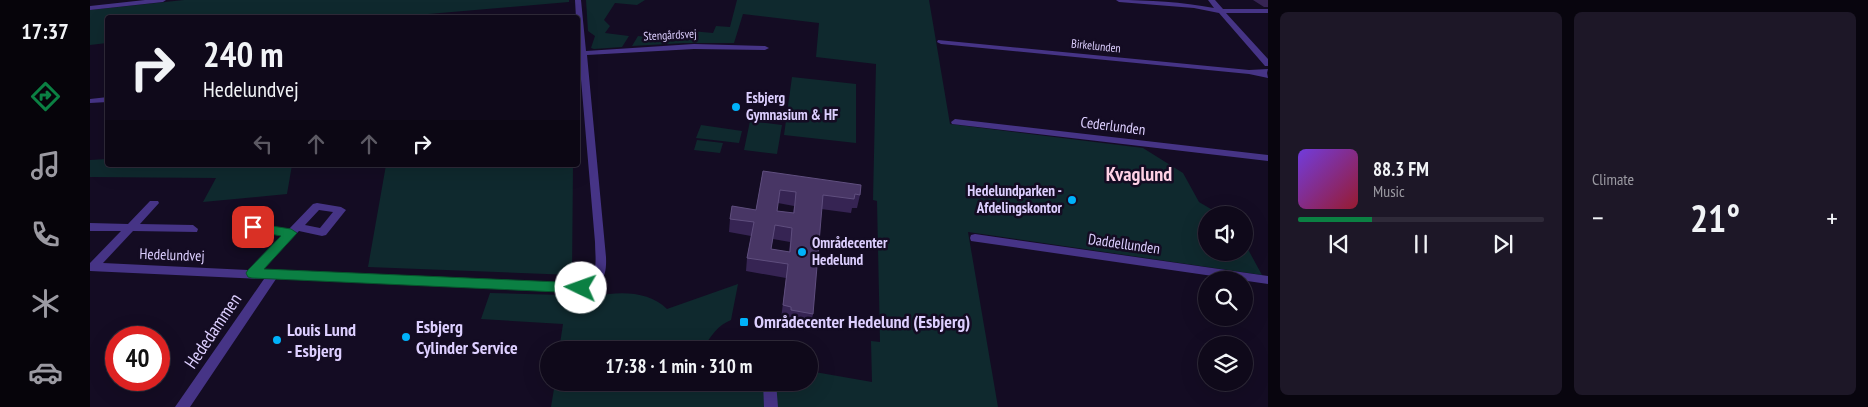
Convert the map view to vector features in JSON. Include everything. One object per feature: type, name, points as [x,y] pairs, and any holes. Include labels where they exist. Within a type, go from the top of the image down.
[{"type":"street","points":[[90,8],[163,0]]},
{"type":"street","points":[[578,0],[579,15]]},
{"type":"street","points":[[1120,0],[1194,6],[1214,3],[1240,10],[1268,11]]},
{"type":"street","points":[[1214,3],[1268,64]]},
{"type":"street","name":"Birkelunden","points":[[941,42],[1249,72],[1268,76]]},
{"type":"street","name":"Stengårdsvej","points":[[580,53],[701,46],[765,48]]},
{"type":"street","name":"Hedelundvej","points":[[92,267],[581,288],[594,284],[600,274],[600,242],[580,53]]},
{"type":"street","name":"Birkelunden","points":[[1249,72],[1268,71]]},
{"type":"street","points":[[90,101],[105,99]]},
{"type":"street","name":"Cederlunden","points":[[954,122],[1268,158]]},
{"type":"street","points":[[92,267],[154,203]]},
{"type":"street","points":[[90,226],[193,229]]},
{"type":"street","points":[[252,273],[293,230],[253,227]]},
{"type":"street","name":"Daddellunden","points":[[975,238],[1268,280]]},
{"type":"street","name":"Hededammen","points":[[182,407],[273,275]]},
{"type":"street","points":[[770,391],[771,407]]},
{"type":"green space","points":[[184,0],[569,0],[569,2],[417,15],[105,15],[105,43],[90,45],[90,10]]},
{"type":"green space","points":[[586,0],[645,0],[637,5],[615,3],[604,20],[610,26],[605,33],[629,36],[622,47],[591,48],[595,36],[588,31]]},
{"type":"green space","points":[[737,0],[929,0],[950,124],[1143,148],[1183,173],[1199,202],[1206,206],[1198,206],[1198,261],[1253,261],[1253,258],[1262,275],[1253,274],[1253,271],[1235,271],[968,232],[998,407],[551,407],[554,391],[818,391],[818,373],[872,382],[871,341],[880,342],[877,201],[873,200],[876,64],[816,57],[819,23],[743,14],[734,43],[632,46],[638,36],[681,41],[684,34],[691,31],[713,33],[716,26],[730,27]]},
{"type":"green space","points":[[792,77],[856,84],[856,143],[784,135]]},
{"type":"green space","points":[[750,121],[782,125],[777,154],[744,150]]},
{"type":"green space","points":[[701,125],[742,131],[739,143],[696,138]]},
{"type":"green space","points":[[697,140],[723,143],[720,153],[694,150]]},
{"type":"green space","points":[[105,159],[105,167],[292,167],[287,194],[203,202],[216,178],[90,177],[90,160]]},
{"type":"green space","points":[[386,167],[573,167],[572,275],[368,267]]},
{"type":"green space","points":[[738,284],[731,320],[722,325],[708,341],[560,341],[563,324],[481,319],[490,293],[597,296],[624,293],[652,299],[667,309]]},
{"type":"building","name":"Områdecenter Hedelund","points":[[763,171],[861,185],[860,195],[855,194],[854,199],[823,195],[813,314],[791,310],[791,307],[783,305],[788,264],[747,258],[754,222],[730,219],[732,206],[756,210]],"holes":[[[780,190],[796,192],[794,213],[777,211]],[[775,225],[792,228],[790,252],[771,249]]]},
{"type":"place","name":"Esbjerg Gymnasium & HF","points":[[736,107]]},
{"type":"place","name":"Hedelundparken - Afdelingskontor","points":[[1072,200]]},
{"type":"place","name":"Områdecenter Hedelund","points":[[802,252]]},
{"type":"place","name":"Områdecenter Hedelund (Esbjerg)","points":[[744,322]]},
{"type":"place","name":"Esbjerg Cylinder Service","points":[[406,337]]},
{"type":"place","name":"Louis Lund - Esbjerg","points":[[277,340]]},
{"type":"district","name":"Kvaglund","points":[[1139,174]]},
{"type":"route","points":[[253,227],[291,233],[252,273],[581,288]]}]
